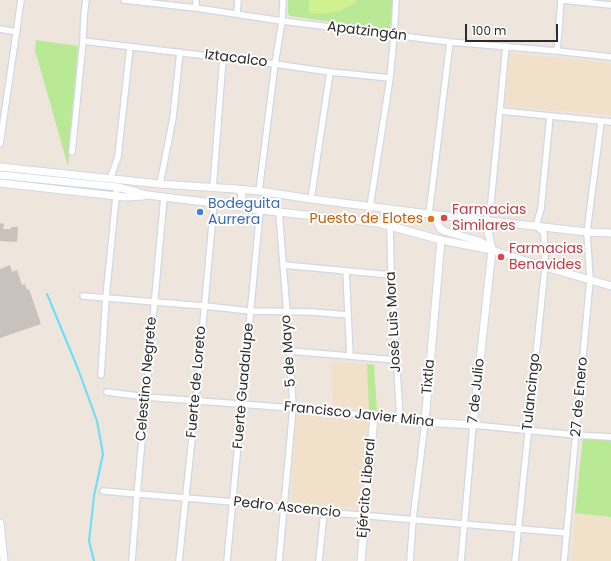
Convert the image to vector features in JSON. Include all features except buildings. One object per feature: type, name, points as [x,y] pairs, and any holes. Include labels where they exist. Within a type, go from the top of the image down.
[{"type":"street","points":[[0,144],[21,0]]},
{"type":"street","points":[[72,152],[86,0]]},
{"type":"street","name":"Apatzingán","points":[[124,0],[196,8],[282,21],[450,42],[506,46],[611,57]]},
{"type":"street","points":[[196,0],[196,8]]},
{"type":"street","points":[[237,14],[238,0]]},
{"type":"street","points":[[259,191],[282,21],[283,0]]},
{"type":"street","points":[[370,207],[390,78],[396,0]]},
{"type":"street","points":[[557,51],[562,0],[611,5]]},
{"type":"street","points":[[0,30],[17,32]]},
{"type":"street","name":"Iztacalco","points":[[83,40],[330,72],[390,78]]},
{"type":"street","points":[[429,214],[450,42]]},
{"type":"street","points":[[110,179],[118,157],[130,46]]},
{"type":"street","points":[[486,221],[491,202],[501,111],[506,46]]},
{"type":"street","points":[[160,184],[173,118],[180,52]]},
{"type":"street","points":[[213,188],[223,58]]},
{"type":"street","points":[[311,199],[330,72]]},
{"type":"street","points":[[501,111],[611,122]]},
{"type":"street","points":[[536,226],[541,209],[550,116]]},
{"type":"street","name":"27 de Enero","points":[[564,561],[590,280],[587,232],[601,122]]},
{"type":"street","points":[[0,167],[160,184],[259,191],[370,207],[486,221],[587,232],[611,233]]},
{"type":"street","points":[[3,175],[14,185]]},
{"type":"street","points":[[3,175],[117,187],[147,195],[260,210],[374,222],[441,240],[492,250],[611,286]]},
{"type":"street","points":[[0,183],[126,197],[147,195]]},
{"type":"street","points":[[184,200],[181,195],[181,190],[185,185]]},
{"type":"street","points":[[100,376],[117,187]]},
{"type":"street","points":[[236,189],[242,193],[242,199],[236,206]]},
{"type":"street","name":"Celestino Negrete","points":[[132,561],[164,197]]},
{"type":"street","name":"Fuerte de Loreto","points":[[180,561],[214,203]]},
{"type":"street","name":"Fuerte Guadalupe","points":[[227,561],[260,210]]},
{"type":"street","name":"5 de Mayo","points":[[279,212],[293,408],[279,561]]},
{"type":"street","points":[[429,214],[436,220],[440,228],[444,231],[479,241],[492,250]]},
{"type":"street","name":"7 de Julio","points":[[461,561],[473,425],[492,250],[486,221]]},
{"type":"street","name":"José Luis Mora","points":[[390,226],[391,275],[400,418]]},
{"type":"street","name":"Tulancingo","points":[[515,561],[545,267],[544,233],[536,226]]},
{"type":"street","name":"Tixtla","points":[[410,561],[413,519],[425,422],[441,240]]},
{"type":"street","points":[[283,265],[391,275]]},
{"type":"street","points":[[346,271],[350,356]]},
{"type":"street","points":[[82,296],[251,311],[312,312],[348,315]]},
{"type":"street","points":[[290,352],[396,360]]},
{"type":"street","name":"Francisco Javier Mina","points":[[107,392],[146,397],[242,403],[576,436],[611,437]]},
{"type":"street","name":"Ejército Liberal","points":[[361,561],[374,416]]},
{"type":"street","name":"Pedro Ascencio","points":[[103,491],[233,502],[365,516],[567,533]]},
{"type":"street","points":[[319,561],[324,512]]},
{"type":"street","points":[[0,523],[4,561]]},
{"type":"shaded area","points":[[510,53],[611,63],[611,115],[505,106]]},
{"type":"shaded area","points":[[331,362],[367,364],[369,410],[333,405]]},
{"type":"shaded area","points":[[297,414],[372,421],[365,502],[358,508],[290,502]]},
{"type":"shaded area","points":[[575,513],[611,517],[611,561],[571,561]]},
{"type":"green space","points":[[288,0],[309,0],[309,13],[354,3],[357,0],[393,0],[390,30],[290,16],[288,14]]},
{"type":"green space","points":[[309,0],[357,0],[340,11],[323,14],[309,13]]},
{"type":"green space","points":[[36,40],[78,46],[68,166],[35,50]]},
{"type":"green space","points":[[367,364],[374,365],[377,411],[369,410]]},
{"type":"green space","points":[[583,437],[611,439],[611,517],[575,513]]},
{"type":"waterway","points":[[47,294],[78,369],[97,421],[103,454],[94,496],[89,541],[94,561]]},
{"type":"place","name":"Bodeguita Aurrera","points":[[200,212]]},
{"type":"place","name":"Farmacias Similares","points":[[444,218]]},
{"type":"place","name":"Puesto de Elotes","points":[[431,219]]},
{"type":"place","name":"Farmacias Benavides","points":[[501,257]]}]
